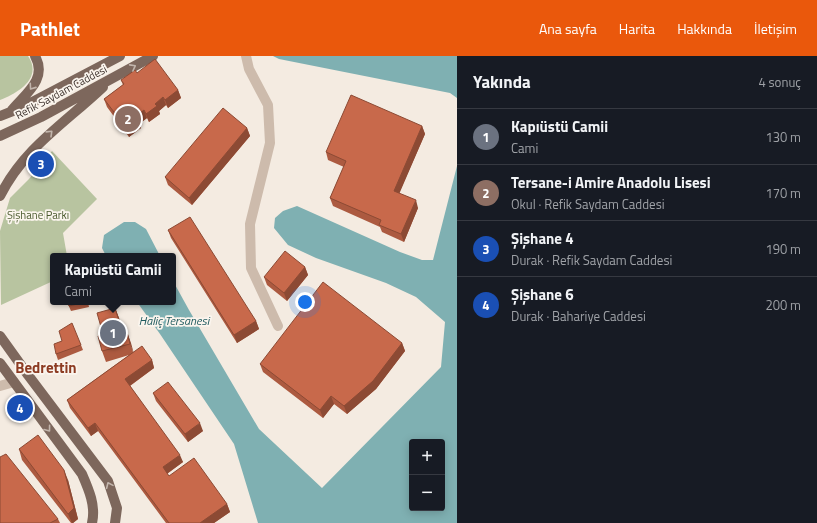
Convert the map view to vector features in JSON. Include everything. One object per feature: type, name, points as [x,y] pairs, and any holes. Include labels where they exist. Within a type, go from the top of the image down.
[{"type":"main road","points":[[10,112],[35,85],[39,72],[35,56]]},
{"type":"main road","name":"Refik Saydam Caddesi","points":[[0,116],[63,87],[120,56]]},
{"type":"main road","name":"Refik Saydam Caddesi","points":[[0,136],[41,117],[153,56]]},
{"type":"main road","points":[[0,196],[20,164],[50,132],[113,78]]},
{"type":"main road","points":[[0,336],[108,481],[117,508],[116,523]]},
{"type":"main road","points":[[0,363],[82,474],[91,495],[93,518],[86,523]]},
{"type":"street","points":[[246,56],[249,70],[268,105],[270,143],[250,224],[251,268],[278,326]]},
{"type":"street","points":[[0,386],[14,382]]},
{"type":"green space","points":[[0,56],[28,56],[32,64],[32,71],[30,78],[21,89],[0,100]]},
{"type":"green space","name":"Şişhane Parkı","points":[[52,151],[97,199],[63,233],[66,253],[50,253],[50,282],[1,305],[0,231],[10,198],[29,179]]},
{"type":"water","points":[[273,56],[457,56],[457,98],[450,93],[279,59]]},
{"type":"water","name":"Haliç Tersanesi","points":[[457,166],[457,523],[258,523],[234,444],[139,305],[176,305],[176,286],[259,429],[322,488],[441,367],[445,322],[416,297],[386,283],[316,258],[288,245],[274,228],[275,218],[283,211],[297,206],[400,252],[422,260],[433,260]]},
{"type":"water","points":[[124,222],[135,222],[146,229],[158,253],[104,253],[102,248],[104,235]]},
{"type":"building","points":[[155,59],[178,90],[165,100],[163,97],[155,104],[157,106],[146,114],[144,110],[135,117],[138,120],[127,129],[104,99],[124,84],[121,80],[135,70],[137,73]]},
{"type":"building","points":[[351,95],[422,126],[394,191],[416,200],[401,234],[379,225],[381,220],[330,198],[346,161],[326,152]]},
{"type":"building","points":[[223,108],[247,128],[189,198],[165,177]]},
{"type":"building","points":[[190,217],[256,321],[234,335],[168,230]]},
{"type":"building","points":[[285,251],[305,267],[284,293],[264,277]]},
{"type":"building","points":[[323,282],[402,343],[373,381],[344,406],[331,396],[320,410],[260,364]]},
{"type":"building","points":[[115,308],[123,334],[127,332],[130,344],[102,351],[98,336],[103,334],[97,313]]},
{"type":"building","points":[[72,323],[81,345],[56,354],[54,344],[62,341],[59,331]]},
{"type":"building","points":[[142,346],[152,360],[125,379],[180,455],[163,467],[169,476],[194,458],[227,504],[200,523],[169,523],[95,423],[88,428],[67,400]]},
{"type":"building","points":[[168,382],[200,423],[185,434],[153,393]]},
{"type":"building","points":[[38,435],[64,470],[74,508],[68,514],[19,449]]},
{"type":"building","points":[[6,454],[58,519],[50,523],[0,523],[0,457]]},
{"type":"place","name":"Tersane-i Amire Anadolu Lisesi","points":[[128,119]]},
{"type":"place","name":"Şişhane 4","points":[[41,164]]},
{"type":"place","name":"Kapıüstü Camii","points":[[113,333]]},
{"type":"place","name":"Şişhane 6","points":[[20,408]]},
{"type":"district","name":"Bedrettin","points":[[46,368]]}]
